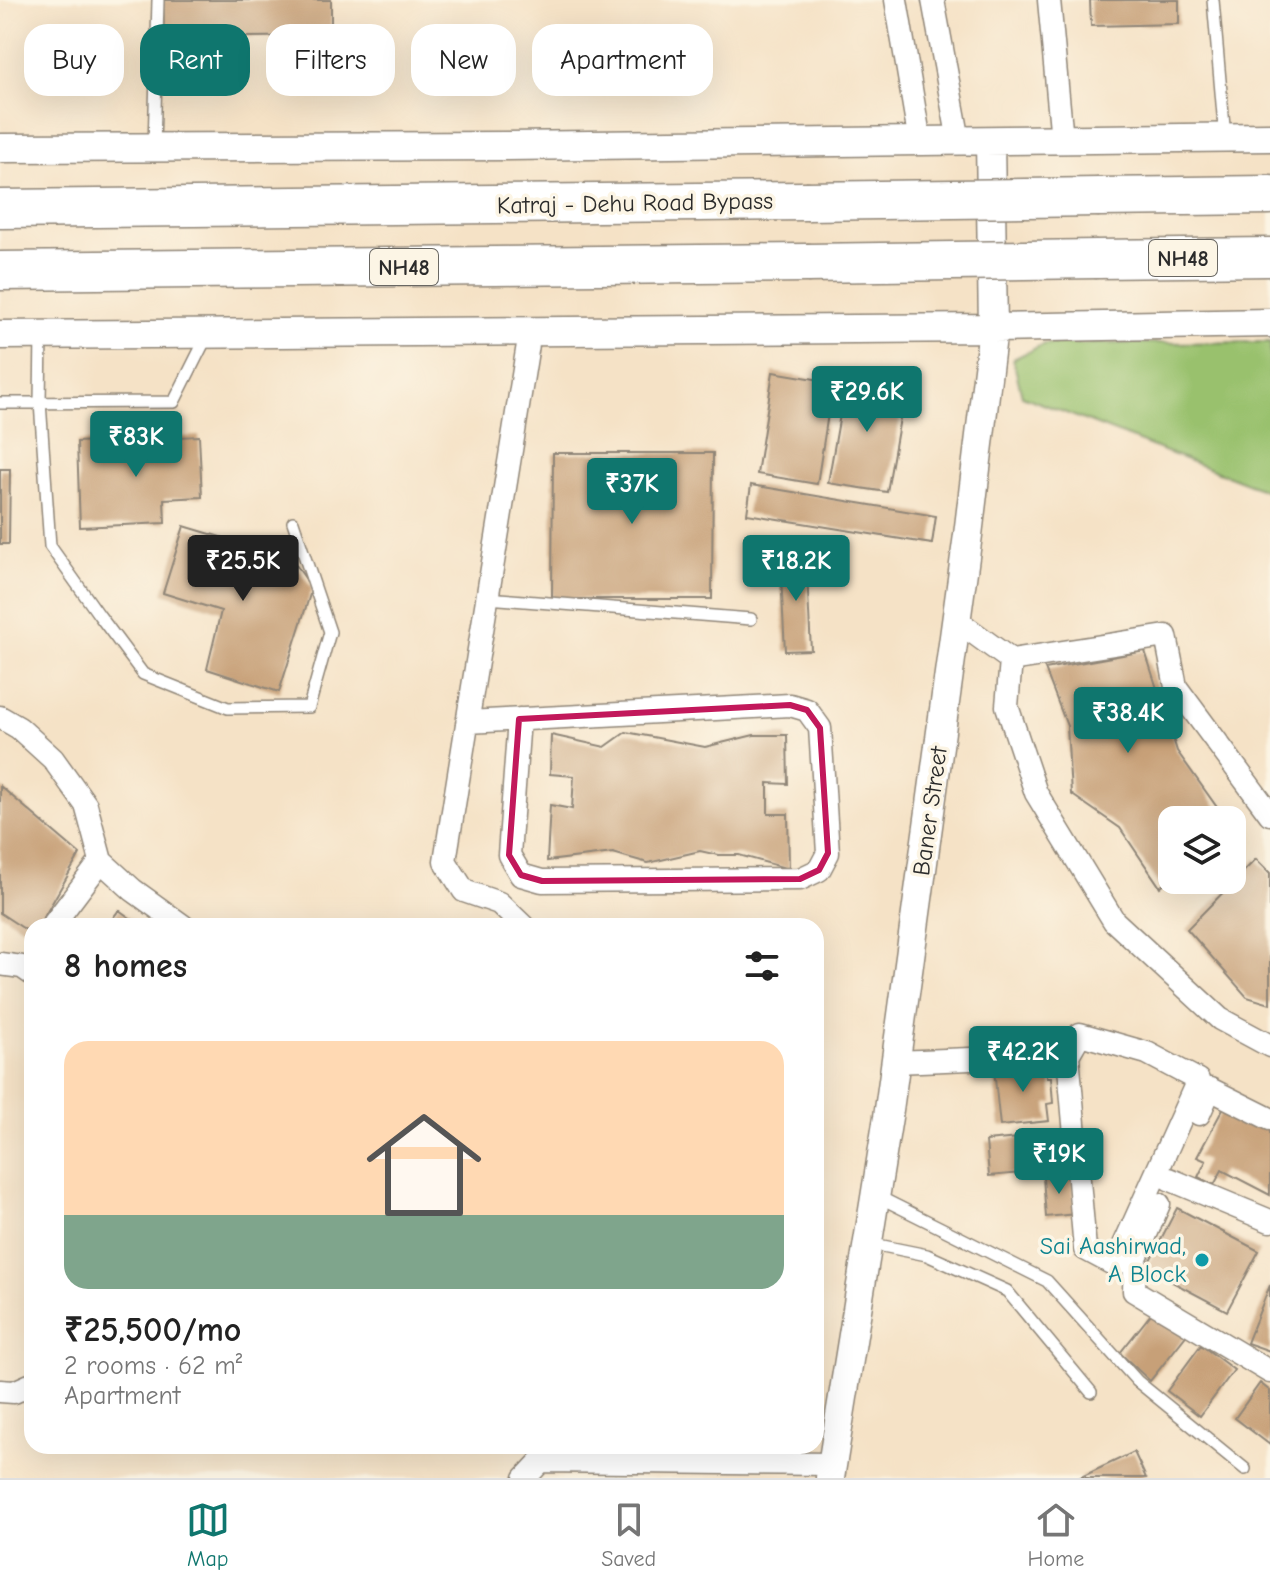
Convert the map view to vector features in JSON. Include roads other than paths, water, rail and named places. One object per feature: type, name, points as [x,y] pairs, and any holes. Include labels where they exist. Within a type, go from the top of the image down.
[{"type":"highway","name":"Katraj - Dehu Road Bypass","points":[[0,209],[1270,195]]},
{"type":"highway","name":"NH48","points":[[0,271],[1270,257]]},
{"type":"street","points":[[896,0],[920,142]]},
{"type":"street","points":[[933,0],[959,141]]},
{"type":"street","points":[[1049,0],[1062,140]]},
{"type":"street","points":[[0,148],[1270,137]]},
{"type":"street","name":"Baner Street","points":[[831,1471],[895,1062],[993,328],[990,141]]},
{"type":"street","points":[[0,335],[1270,323]]},
{"type":"street","points":[[515,918],[499,903],[464,891],[445,861],[530,332]]},
{"type":"street","points":[[956,620],[1011,660],[1166,636],[1176,687],[1270,814]]},
{"type":"street","points":[[1011,660],[1007,706],[1036,793],[1114,921],[1220,1019],[1270,1046]]},
{"type":"street","points":[[468,722],[519,719],[790,705],[807,710],[820,728],[828,853],[819,870],[800,879],[542,881],[521,875],[509,855],[519,719]]},
{"type":"street","points":[[0,717],[19,728],[53,759],[86,805],[101,861],[133,890],[172,918]]},
{"type":"street","points":[[58,918],[101,861]]},
{"type":"street","points":[[1080,1034],[1147,1053],[1198,1080],[1115,1265],[1085,1249],[1068,1055],[1080,1034]]},
{"type":"street","points":[[895,1062],[1068,1055]]},
{"type":"street","points":[[1270,1119],[1210,1089],[1135,1260],[1134,1291],[1270,1372]]},
{"type":"street","points":[[1169,1179],[1270,1221]]},
{"type":"street","points":[[0,1391],[14,1392],[24,1388]]},
{"type":"street","points":[[525,1478],[541,1461],[555,1470],[831,1471]]},
{"type":"lane","points":[[154,148],[158,0]]},
{"type":"lane","points":[[1213,0],[1225,138]]},
{"type":"lane","points":[[41,334],[40,402],[50,546],[143,674],[228,708],[309,707],[330,632],[293,522]]},
{"type":"lane","points":[[0,403],[174,402],[208,334]]},
{"type":"lane","points":[[487,598],[751,619]]},
{"type":"lane","points":[[875,1195],[1047,1281],[1137,1381],[1245,1469]]},
{"type":"lane","points":[[868,1243],[927,1255],[1007,1291],[1091,1392]]},
{"type":"place","name":"Sai Aashirwad, A Block","points":[[1202,1260]]}]
